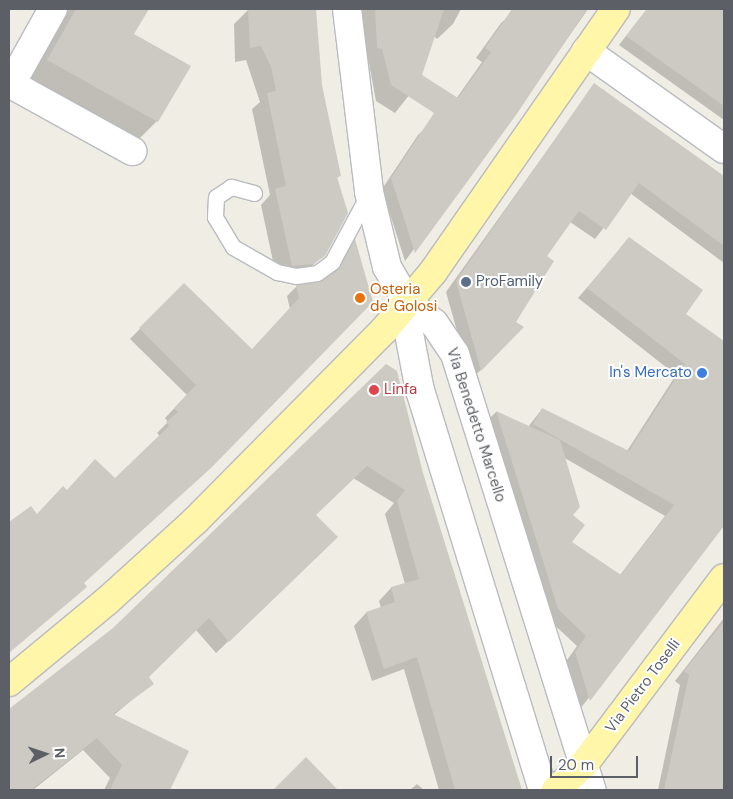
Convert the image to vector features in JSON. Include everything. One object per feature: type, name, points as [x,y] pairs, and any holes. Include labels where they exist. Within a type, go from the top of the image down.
[{"type":"main road","points":[[9,682],[108,601],[196,521],[408,302],[433,272],[616,9]]},
{"type":"main road","name":"Via Pietro Toselli","points":[[556,790],[585,763],[724,578]]},
{"type":"street","points":[[53,9],[10,83],[132,151]]},
{"type":"street","points":[[348,9],[369,192],[387,267],[408,302],[408,328],[420,391],[543,790]]},
{"type":"street","points":[[586,51],[724,149]]},
{"type":"street","name":"Via Benedetto Marcello","points":[[408,302],[423,311],[434,323],[455,354],[592,790]]},
{"type":"lane","points":[[254,193],[231,188],[216,197],[215,217],[233,247],[276,272],[296,276],[317,273],[332,262],[369,192]]},
{"type":"building","points":[[76,9],[149,9],[134,34],[191,66],[158,122],[47,60]]},
{"type":"building","points":[[248,9],[316,9],[322,85],[341,176],[337,177],[348,213],[325,256],[313,264],[292,266],[275,189],[286,186],[267,93],[276,91],[271,67],[261,46],[250,48]]},
{"type":"building","points":[[375,9],[444,9],[422,75],[458,98],[491,52],[485,48],[512,9],[587,9],[516,115],[415,253],[391,178],[434,113],[391,85],[382,49],[377,48]]},
{"type":"building","points":[[647,9],[724,9],[724,106],[626,36]]},
{"type":"building","points":[[594,83],[724,176],[724,246],[639,183],[606,230],[579,211],[547,256],[554,261],[516,322],[524,327],[481,371],[456,281]]},
{"type":"building","points":[[629,237],[703,290],[686,314],[724,341],[724,526],[590,701],[575,652],[586,636],[558,609],[496,411],[560,440],[580,507],[573,515],[585,525],[572,542],[621,575],[674,505],[533,424],[542,408],[629,451],[685,364],[587,288]]},
{"type":"building","points":[[355,239],[373,302],[211,468],[84,583],[87,587],[9,653],[9,522],[31,506],[37,514],[63,486],[67,490],[95,459],[115,478],[169,426],[166,422],[178,412],[174,408],[196,385],[139,328],[184,283],[252,349],[299,298],[296,285],[319,282],[338,270]]},
{"type":"building","points":[[386,364],[397,371],[423,473],[522,790],[455,790],[417,657],[384,669],[366,612],[395,602],[391,587],[419,579],[397,501],[405,490],[367,466],[316,515],[338,537],[229,642],[209,618],[149,677],[154,684],[113,714],[189,751],[170,790],[110,790],[122,765],[97,738],[31,790],[9,790],[9,709],[113,628]]},
{"type":"building","points":[[724,621],[724,790],[664,790],[689,675],[684,671]]},
{"type":"building","points":[[306,757],[338,790],[273,790]]},
{"type":"place","name":"ProFamily","points":[[466,282]]},
{"type":"place","name":"Osteria de' Golosi","points":[[360,298]]},
{"type":"place","name":"In's Mercato","points":[[702,373]]},
{"type":"place","name":"Linfa","points":[[374,390]]}]
